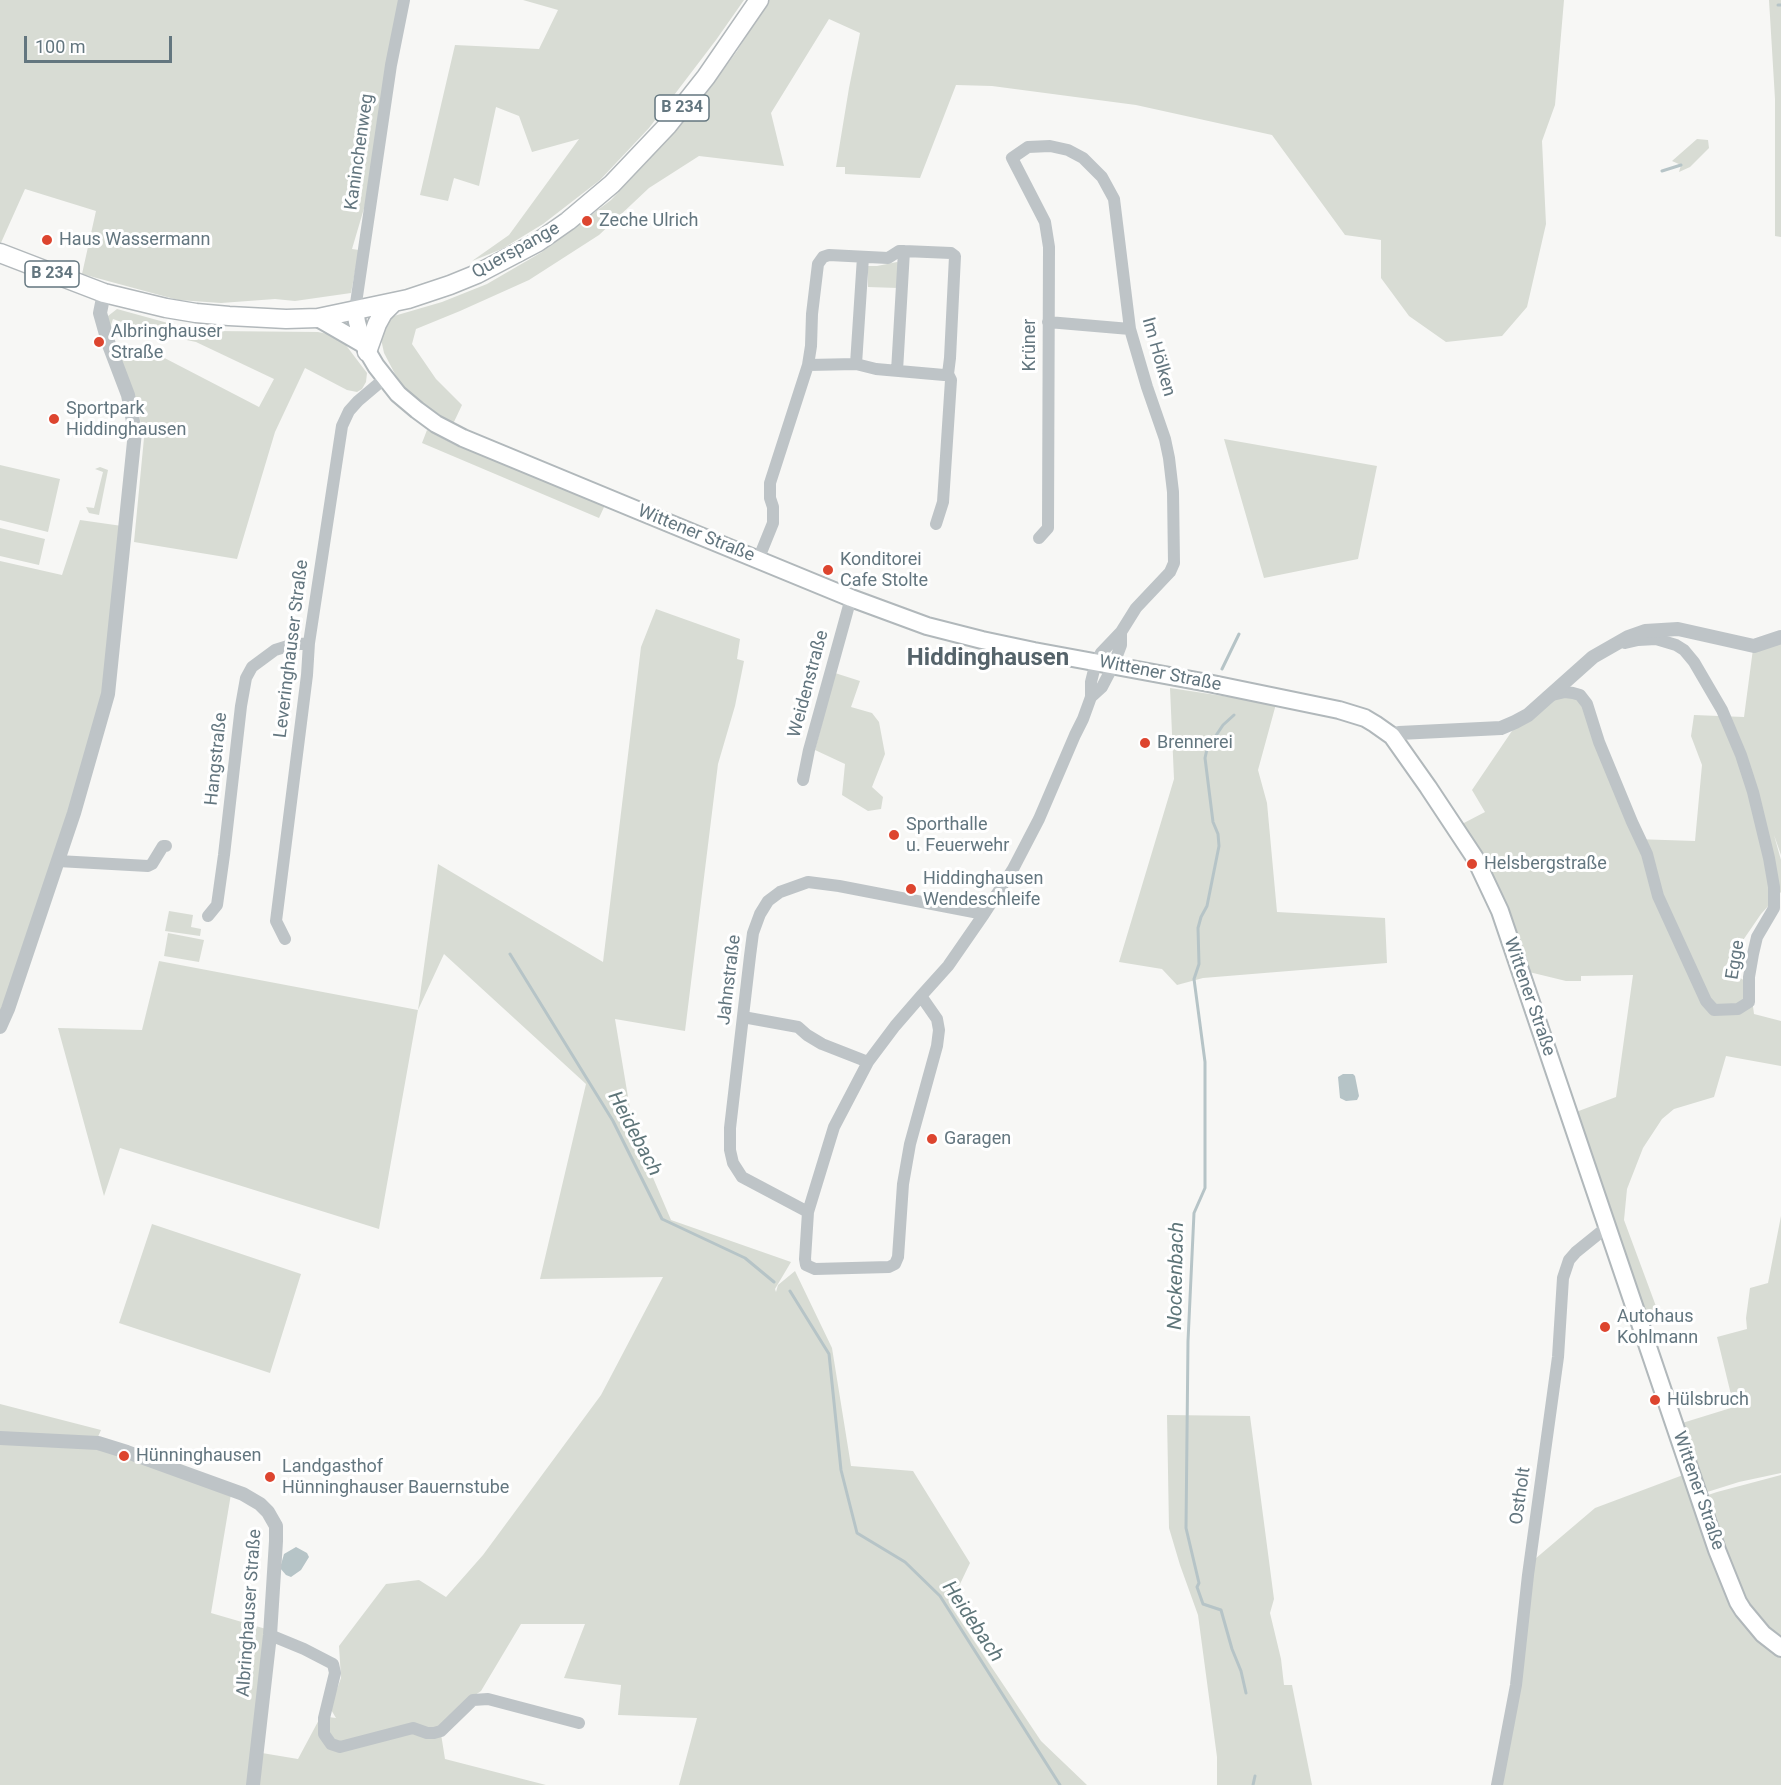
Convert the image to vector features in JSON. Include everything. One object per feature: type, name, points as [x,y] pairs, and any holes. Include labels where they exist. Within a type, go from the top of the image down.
[{"type":"main road","name":"Querspange","points":[[355,310],[394,302],[477,274],[538,242],[568,221],[612,184],[668,125],[706,77],[759,0]]},
{"type":"main road","name":"B 234","points":[[0,253],[104,293],[196,314],[286,319],[318,318],[355,310]]},
{"type":"main road","points":[[318,318],[365,348],[383,314],[394,302]]},
{"type":"main road","name":"Wittener Straße","points":[[355,310],[365,348],[384,379],[398,394],[436,424],[463,438],[758,560],[851,598],[952,633],[1023,649],[1339,710],[1365,718],[1392,736],[1475,858],[1500,911],[1717,1550],[1738,1602],[1749,1619],[1781,1648]]},
{"type":"street","name":"Kaninchenweg","points":[[355,310],[391,65],[404,0]]},
{"type":"street","name":"Im Hölken","points":[[921,996],[937,1019],[939,1030],[937,1046],[910,1144],[903,1184],[898,1257],[895,1264],[889,1267],[815,1269],[806,1265],[805,1259],[808,1212],[834,1127],[868,1062],[921,996],[948,966],[1013,869],[1039,819],[1091,698],[1102,687],[1104,664],[1121,645],[1121,632],[1136,608],[1170,572],[1174,556],[1173,492],[1169,458],[1130,329],[1114,199],[1102,177],[1083,158],[1068,150],[1050,146],[1028,147],[1012,158]]},
{"type":"street","name":"Krüner","points":[[1012,158],[1045,222],[1049,247],[1048,528],[1039,538]]},
{"type":"street","points":[[897,371],[904,250]]},
{"type":"street","points":[[758,560],[773,523],[770,483],[808,365],[818,264],[823,257],[829,255],[888,258],[904,250],[951,253],[955,256],[948,374],[951,380],[943,502],[936,525]]},
{"type":"street","points":[[856,364],[863,257]]},
{"type":"street","points":[[0,1027],[58,861],[108,694],[135,432],[128,395],[109,345],[100,313],[104,293]]},
{"type":"street","points":[[1047,322],[1130,329]]},
{"type":"street","points":[[808,365],[856,364],[876,369],[948,374]]},
{"type":"street","name":"Leveringhauser Straße","points":[[285,939],[276,921],[309,644],[342,426],[353,406],[384,379]]},
{"type":"street","name":"Weidenstraße","points":[[803,780],[809,750],[851,598]]},
{"type":"street","points":[[1392,736],[1399,733],[1501,728],[1528,715],[1593,657],[1645,631],[1678,629],[1754,646],[1781,637]]},
{"type":"street","name":"Egge","points":[[1548,696],[1564,692],[1573,693],[1580,695],[1587,704],[1599,742],[1647,854],[1658,896],[1706,1001],[1714,1010],[1738,1009],[1749,1002],[1749,977],[1753,954],[1757,937],[1774,908],[1774,887],[1770,858],[1754,792],[1734,736],[1695,662],[1684,650],[1656,639],[1638,640],[1607,648]]},
{"type":"street","name":"Hangstraße","points":[[208,916],[216,905],[224,855],[246,678],[252,668],[275,650],[291,645],[309,644]]},
{"type":"street","points":[[58,861],[141,867],[152,864],[163,846],[166,846]]},
{"type":"street","name":"Jahnstraße","points":[[808,1212],[742,1177],[733,1163],[730,1150],[730,1128],[753,933],[764,907],[780,892],[808,882],[984,914]]},
{"type":"street","points":[[743,1017],[798,1027],[822,1044],[868,1062]]},
{"type":"street","name":"Ostholt","points":[[1497,1785],[1516,1685],[1528,1575],[1558,1357],[1563,1278],[1569,1260],[1576,1252],[1602,1231],[1608,1229]]},
{"type":"street","name":"Albringhauser Straße","points":[[0,1438],[98,1443],[243,1494],[260,1504],[268,1512],[276,1526],[270,1635],[253,1785]]},
{"type":"street","points":[[270,1635],[333,1664],[335,1673],[324,1718],[324,1734],[331,1744],[340,1747],[413,1728],[427,1733],[441,1731],[473,1700],[488,1699],[579,1723]]},
{"type":"shaded area","points":[[0,0],[400,0],[365,205],[352,249],[359,250],[351,293],[295,301],[275,299],[221,303],[178,300],[82,274],[96,211],[25,189],[0,245]]},
{"type":"shaded area","points":[[523,0],[744,0],[649,128],[600,180],[543,224],[502,249],[472,261],[509,235],[579,139],[532,152],[519,116],[496,107],[479,186],[454,178],[448,201],[420,195],[455,45],[539,49],[558,10]]},
{"type":"shaded area","points":[[769,0],[1564,0],[1555,105],[1542,141],[1546,224],[1527,307],[1502,336],[1446,342],[1409,316],[1381,278],[1381,240],[1345,235],[1272,135],[1136,105],[992,86],[956,85],[920,178],[845,174],[845,167],[836,167],[860,33],[829,19],[771,113],[784,166],[699,156],[649,188],[599,235],[529,280],[416,329],[412,344],[436,379],[462,405],[453,424],[404,388],[384,353],[380,334],[383,325],[394,316],[442,302],[487,284],[542,252],[611,200],[673,134],[704,96],[737,51]]},
{"type":"shaded area","points":[[1769,0],[1781,0],[1781,237],[1775,236],[1775,99]]},
{"type":"shaded area","points":[[1697,139],[1708,140],[1709,148],[1690,167],[1679,172],[1681,165],[1672,161]]},
{"type":"shaded area","points":[[897,262],[902,265],[898,288],[868,287],[868,266]]},
{"type":"shaded area","points":[[117,309],[186,328],[214,331],[328,334],[342,340],[367,373],[366,382],[357,392],[347,390],[305,368],[275,432],[237,559],[134,542],[144,438],[135,397],[119,353],[151,351],[259,407],[274,379],[196,342],[149,332],[113,319],[112,335],[106,322],[108,316]]},
{"type":"shaded area","points":[[427,430],[455,445],[605,505],[599,518],[422,443]]},
{"type":"shaded area","points":[[1224,439],[1377,466],[1358,559],[1264,578]]},
{"type":"shaded area","points":[[0,465],[60,479],[48,532],[0,520]]},
{"type":"shaded area","points":[[100,467],[108,470],[99,515],[89,513],[86,507],[94,508],[103,472],[95,469]]},
{"type":"shaded area","points":[[80,520],[122,526],[105,685],[65,824],[0,1016],[0,561],[62,575]]},
{"type":"shaded area","points":[[0,528],[45,539],[39,565],[0,556]]},
{"type":"shaded area","points":[[656,609],[740,639],[737,659],[744,661],[735,706],[718,764],[685,1031],[615,1019],[634,1133],[671,1220],[791,1262],[775,1289],[776,1292],[778,1285],[795,1271],[832,1348],[851,1466],[913,1471],[970,1563],[950,1605],[1041,1741],[1087,1785],[679,1785],[697,1718],[618,1715],[621,1685],[564,1678],[585,1624],[521,1624],[481,1691],[465,1702],[441,1734],[445,1759],[546,1785],[258,1785],[262,1753],[298,1759],[321,1716],[336,1718],[330,1708],[341,1678],[339,1646],[386,1584],[419,1580],[446,1597],[483,1555],[601,1395],[663,1277],[540,1279],[586,1084],[444,954],[418,1010],[438,864],[603,962],[641,647]]},
{"type":"shaded area","points":[[1781,640],[1781,855],[1774,835],[1781,860],[1781,892],[1761,914],[1724,968],[1750,984],[1754,1014],[1781,1021],[1781,1066],[1726,1056],[1714,1097],[1674,1109],[1662,1119],[1643,1148],[1627,1189],[1624,1220],[1657,1309],[1644,1315],[1576,1112],[1616,1097],[1633,975],[1581,976],[1581,981],[1566,981],[1525,971],[1460,825],[1485,812],[1472,790],[1516,725],[1552,698],[1575,696],[1584,704],[1635,839],[1695,841],[1702,765],[1691,736],[1694,715],[1744,717],[1753,649]]},
{"type":"shaded area","points":[[835,673],[860,681],[851,707],[872,713],[879,722],[885,754],[872,787],[883,797],[881,809],[868,811],[842,795],[845,764],[815,750]]},
{"type":"shaded area","points":[[1170,688],[1276,704],[1258,770],[1267,803],[1277,912],[1385,918],[1387,963],[1203,978],[1177,985],[1162,969],[1119,962],[1174,779]]},
{"type":"shaded area","points":[[169,911],[193,915],[191,927],[201,929],[200,936],[165,931]]},
{"type":"shaded area","points":[[168,933],[204,940],[199,962],[164,956]]},
{"type":"shaded area","points":[[159,961],[418,1010],[379,1229],[120,1148],[104,1196],[58,1028],[142,1030]]},
{"type":"shaded area","points":[[1343,1074],[1355,1076],[1359,1096],[1357,1100],[1346,1101],[1340,1098],[1338,1077]]},
{"type":"shaded area","points":[[1781,1216],[1781,1473],[1739,1482],[1704,1493],[1679,1424],[1734,1407],[1717,1337],[1747,1329],[1746,1318],[1750,1288],[1768,1283]]},
{"type":"shaded area","points":[[152,1224],[301,1274],[270,1373],[119,1323]]},
{"type":"shaded area","points":[[0,1404],[101,1430],[97,1439],[113,1452],[231,1494],[211,1613],[266,1629],[248,1785],[0,1785]]},
{"type":"shaded area","points":[[1167,1415],[1250,1416],[1274,1599],[1270,1613],[1281,1659],[1284,1685],[1292,1685],[1312,1785],[1217,1785],[1217,1757],[1198,1615],[1169,1528]]},
{"type":"shaded area","points":[[1683,1475],[1714,1564],[1738,1619],[1781,1655],[1781,1785],[1499,1785],[1535,1559],[1595,1508]]},
{"type":"shaded area","points":[[1781,1475],[1781,1639],[1750,1610],[1737,1583],[1705,1496]]},
{"type":"shaded area","points":[[296,1547],[307,1553],[309,1557],[301,1570],[291,1577],[280,1568],[284,1554]]},
{"type":"waterway","points":[[1662,171],[1681,165]]},
{"type":"waterway","name":"Nockenbach","points":[[1222,669],[1239,634]]},
{"type":"waterway","name":"Nockenbach","points":[[1234,715],[1223,725],[1207,749],[1205,758],[1213,822],[1218,834],[1219,846],[1207,906],[1198,928],[1199,964],[1194,979],[1205,1062],[1205,1188],[1194,1213],[1188,1341],[1186,1528],[1199,1583],[1197,1587],[1203,1604],[1221,1610],[1246,1693]]},
{"type":"waterway","name":"Heidebach","points":[[510,954],[613,1121],[662,1219],[745,1258],[774,1282]]},
{"type":"waterway","name":"Heidebach","points":[[790,1291],[829,1354],[841,1470],[857,1533],[905,1562],[940,1596],[1060,1785]]},
{"type":"waterway","name":"Nockenbach","points":[[1253,1785],[1255,1776]]},
{"type":"place","name":"Zeche Ulrich","points":[[587,221]]},
{"type":"place","name":"Haus Wassermann","points":[[47,240]]},
{"type":"place","name":"Albringhauser Straße","points":[[99,342]]},
{"type":"place","name":"Sportpark Hiddinghausen","points":[[54,419]]},
{"type":"place","name":"Konditorei Cafe Stolte","points":[[828,570]]},
{"type":"place","name":"Brennerei","points":[[1145,743]]},
{"type":"place","name":"Sporthalle u. Feuerwehr","points":[[894,835]]},
{"type":"place","name":"Helsbergstraße","points":[[1472,864]]},
{"type":"place","name":"Hiddinghausen Wendeschleife","points":[[911,889]]},
{"type":"place","name":"Garagen","points":[[932,1139]]},
{"type":"place","name":"Autohaus Kohlmann","points":[[1605,1327]]},
{"type":"place","name":"Hülsbruch","points":[[1655,1400]]},
{"type":"place","name":"Hünninghausen","points":[[124,1456]]},
{"type":"place","name":"Landgasthof Hünninghauser Bauernstube","points":[[270,1477]]},
{"type":"district","name":"Hiddinghausen","points":[[988,659]]}]
